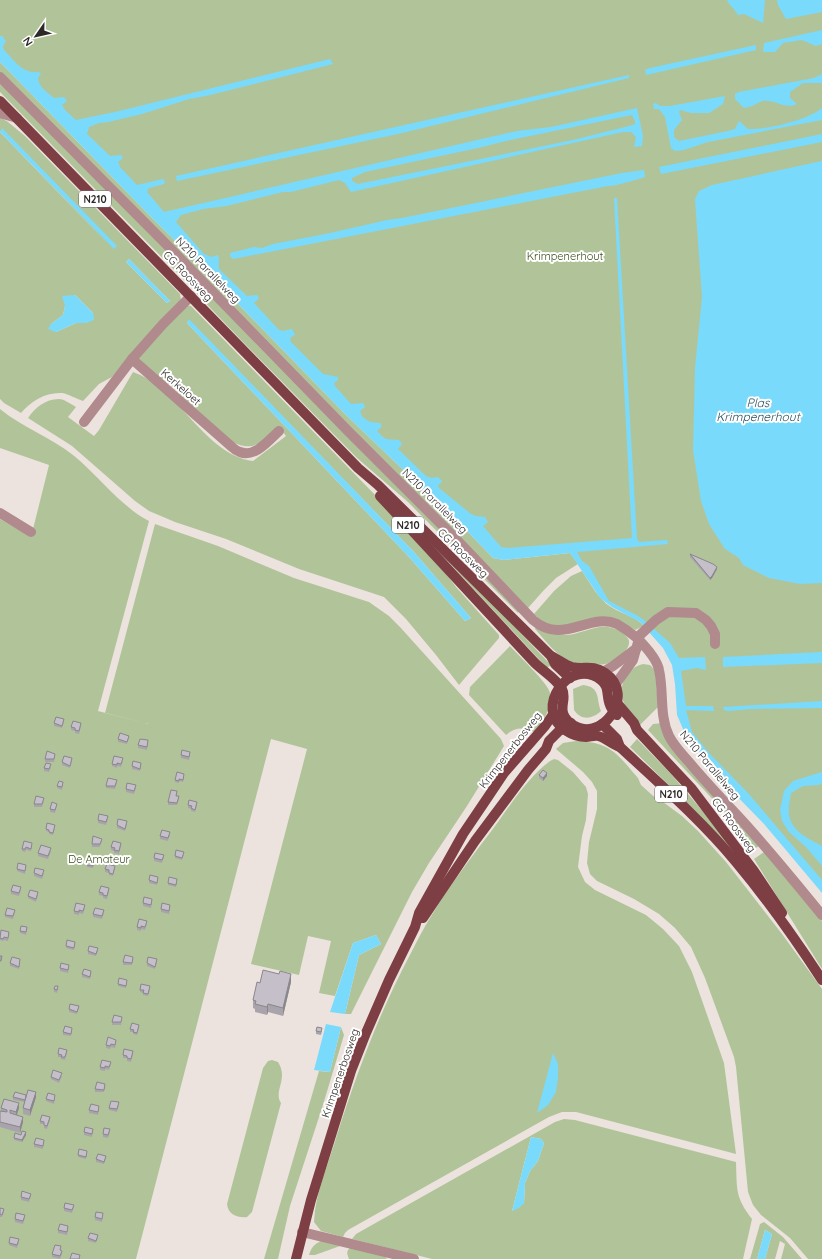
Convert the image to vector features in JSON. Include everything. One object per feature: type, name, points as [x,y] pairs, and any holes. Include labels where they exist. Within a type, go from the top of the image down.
[{"type":"main road","name":"CG Roosweg","points":[[0,101],[358,468],[378,485],[550,656],[555,664],[570,678]]},
{"type":"main road","name":"CG Roosweg","points":[[358,468],[372,488],[538,666],[542,676],[558,690]]},
{"type":"main road","name":"CG Roosweg","points":[[550,656],[560,659],[571,666],[587,667],[599,674]]},
{"type":"main road","points":[[582,674],[599,674],[612,680],[617,690],[616,707],[608,720],[602,724],[587,729],[568,728],[558,723],[554,713],[553,701],[558,690],[570,678],[582,674]]},
{"type":"main road","name":"N210","points":[[599,674],[607,689],[610,706],[616,707]]},
{"type":"main road","name":"N210","points":[[558,690],[563,692],[563,713],[568,728]]},
{"type":"main road","name":"CG Roosweg","points":[[616,707],[634,723],[637,730],[692,789],[754,871],[785,916],[799,945]]},
{"type":"main road","name":"Krimpenerbosweg","points":[[415,927],[419,912],[463,834],[504,773],[545,726],[554,713]]},
{"type":"main road","name":"CG Roosweg","points":[[602,724],[617,739],[620,747]]},
{"type":"main road","name":"CG Roosweg","points":[[568,728],[578,736],[597,736],[620,747],[684,806],[719,843],[753,884],[799,945],[822,980]]},
{"type":"main road","name":"Krimpenerbosweg","points":[[296,1259],[302,1232],[334,1123],[354,1065],[389,980],[415,927],[497,811],[546,749],[549,741],[568,728]]},
{"type":"street","name":"N210 Parallelweg","points":[[0,77],[454,537],[533,620],[540,626],[563,631],[595,623],[606,622],[616,624],[626,630],[638,641],[655,660],[659,669],[663,716],[669,736],[676,747],[764,845],[822,915]]},
{"type":"street","points":[[0,113],[17,118]]},
{"type":"street","points":[[84,422],[132,360],[163,324],[191,296]]},
{"type":"street","name":"Kerkeloet","points":[[132,360],[232,447],[240,452],[249,454],[258,450],[279,431]]},
{"type":"street","points":[[0,513],[31,532]]},
{"type":"street","points":[[599,674],[613,666],[656,620],[668,612],[696,613],[706,620],[711,626],[715,634],[715,644]]},
{"type":"street","points":[[615,685],[633,660],[638,641]]},
{"type":"street","points":[[302,1232],[394,1257],[414,1259]]},
{"type":"green space","name":"Krimpenerhout","points":[[0,0],[822,0],[822,889],[702,749],[682,719],[675,658],[636,617],[609,603],[572,547],[499,552],[204,261],[0,54]]},
{"type":"green space","points":[[0,62],[346,415],[466,530],[493,558],[504,560],[570,553],[578,564],[556,578],[528,608],[0,72]]},
{"type":"green space","points":[[0,81],[197,281],[192,288],[0,92]]},
{"type":"green space","points":[[0,117],[25,136],[180,294],[181,301],[140,343],[112,377],[99,384],[83,401],[62,393],[50,394],[34,401],[21,413],[0,399],[0,132],[113,249],[0,131]],"holes":[[[129,259],[170,301],[167,303],[126,262]],[[75,295],[93,313],[86,323],[76,323],[56,332],[51,324],[63,315],[65,306]]]},
{"type":"green space","points":[[204,288],[481,567],[519,611],[518,613],[408,502],[357,458],[241,340],[197,294]]},
{"type":"green space","points":[[185,305],[191,306],[417,538],[456,587],[499,635],[499,638],[459,685],[406,619],[384,597],[299,569],[226,539],[175,522],[149,511],[135,501],[72,446],[28,418],[45,402],[54,399],[61,399],[76,407],[68,417],[94,436],[133,372],[149,380],[164,392],[220,447],[236,456],[253,461],[286,436],[279,427],[260,443],[242,446],[234,443],[226,438],[170,385],[154,374],[138,358]],"holes":[[[189,320],[413,551],[471,618],[465,621],[409,557],[187,323]]]},
{"type":"green space","name":"De Amateur","points":[[0,409],[73,455],[119,499],[149,521],[98,711],[94,710],[105,713],[155,524],[218,546],[294,578],[369,602],[389,616],[400,627],[501,739],[504,746],[412,892],[351,1014],[345,1014],[359,955],[381,944],[376,935],[353,943],[335,996],[319,993],[331,941],[308,936],[299,975],[251,964],[307,749],[271,739],[136,1259],[0,1259],[0,519],[31,537],[49,465],[0,448]]},
{"type":"green space","points":[[428,540],[489,600],[551,665],[547,668]]},
{"type":"green space","points":[[582,571],[595,591],[606,604],[633,617],[644,626],[635,630],[623,623],[563,628],[547,626],[534,614],[554,591],[571,576]]},
{"type":"green space","points":[[536,627],[566,635],[600,627],[614,628],[628,638],[629,644],[623,653],[608,663],[574,663],[568,661],[553,649],[535,629]]},
{"type":"green space","points":[[510,646],[539,676],[550,693],[550,704],[546,714],[534,732],[526,729],[516,729],[506,735],[469,695],[470,687]]},
{"type":"green space","points":[[643,664],[650,665],[655,670],[658,707],[640,725],[627,709],[621,690],[626,677],[630,672],[635,667]]},
{"type":"green space","points":[[583,685],[593,688],[597,694],[601,711],[594,716],[587,718],[580,716],[574,710],[573,689]]},
{"type":"green space","points":[[663,723],[760,845],[752,851],[720,807],[648,730],[653,724]]},
{"type":"green space","points":[[637,739],[671,774],[716,827],[763,891],[678,794],[630,747]]},
{"type":"green space","points":[[576,741],[598,744],[612,751],[638,778],[641,785],[661,803],[663,802],[682,816],[698,831],[726,862],[782,934],[822,989],[822,1259],[808,1259],[790,1238],[761,1215],[753,1205],[748,1192],[734,1057],[705,978],[691,947],[675,928],[659,914],[634,899],[597,881],[590,874],[587,863],[589,842],[597,809],[597,791],[592,782],[583,772],[556,749],[563,743]]},
{"type":"green space","points":[[554,759],[558,760],[573,772],[586,787],[588,794],[586,820],[582,836],[578,867],[585,882],[595,890],[646,915],[663,929],[679,946],[692,972],[724,1063],[736,1154],[576,1112],[562,1112],[549,1117],[348,1230],[343,1237],[321,1231],[314,1222],[317,1200],[323,1178],[361,1065],[389,997],[425,926],[454,881],[524,787],[539,770]]},
{"type":"green space","points":[[764,852],[822,921],[822,969],[754,859]]},
{"type":"green space","points":[[341,1027],[344,1035],[290,1206],[278,1259],[264,1259],[319,1071],[330,1072]]},
{"type":"green space","points":[[272,1060],[278,1062],[281,1068],[282,1079],[279,1098],[281,1103],[252,1212],[247,1217],[240,1217],[229,1211],[227,1204],[263,1068],[268,1061]]},
{"type":"green space","points":[[564,1119],[575,1120],[736,1162],[738,1192],[742,1205],[752,1219],[743,1259],[432,1259],[352,1239],[356,1234],[555,1122]],"holes":[[[531,1137],[541,1139],[544,1143],[538,1161],[530,1171],[525,1183],[524,1203],[512,1211]]]},
{"type":"green space","points":[[764,1222],[783,1237],[802,1259],[781,1259],[785,1244],[780,1241],[775,1259],[765,1259],[772,1234],[765,1230],[757,1259],[750,1259],[760,1224]]},
{"type":"green space","points":[[321,1241],[340,1246],[315,1255],[309,1255],[313,1246]]},
{"type":"green space","points":[[350,1248],[385,1256],[387,1259],[349,1259],[347,1253]]},
{"type":"water","points":[[727,0],[765,0],[763,23],[744,14],[738,15]]},
{"type":"water","points":[[777,0],[822,0],[822,12],[786,19],[778,5]]},
{"type":"water","points":[[822,30],[822,44],[816,46],[802,40],[783,43],[775,52],[763,52],[764,43]]},
{"type":"water","points":[[0,36],[2,36],[6,41],[3,46],[4,50],[23,69],[39,72],[41,75],[38,77],[38,81],[41,86],[54,98],[64,97],[67,101],[62,105],[65,110],[76,120],[115,112],[330,59],[333,64],[189,99],[142,114],[99,123],[89,127],[87,134],[110,156],[121,155],[123,158],[118,162],[120,167],[137,185],[163,179],[165,182],[164,184],[149,188],[147,192],[164,212],[517,131],[551,127],[637,108],[643,136],[642,146],[634,147],[636,137],[631,132],[623,132],[351,192],[345,183],[339,180],[226,206],[203,209],[181,215],[176,222],[204,254],[211,257],[218,255],[219,269],[247,296],[257,295],[259,298],[254,303],[279,330],[283,331],[292,329],[295,335],[290,338],[291,342],[323,374],[338,377],[338,380],[334,383],[335,386],[351,404],[363,403],[365,407],[360,411],[361,414],[367,420],[380,423],[382,426],[377,431],[384,438],[399,440],[402,444],[398,449],[426,476],[431,478],[438,477],[442,481],[438,485],[439,488],[471,514],[485,517],[488,522],[483,526],[501,547],[508,548],[632,538],[614,198],[617,198],[637,539],[639,542],[667,540],[668,544],[577,552],[582,561],[589,566],[609,601],[645,621],[670,643],[679,658],[705,657],[706,670],[697,668],[681,671],[686,706],[713,706],[714,711],[686,710],[692,732],[709,753],[748,793],[822,880],[822,893],[764,824],[726,785],[686,736],[677,715],[672,665],[663,648],[640,622],[612,607],[600,598],[570,553],[504,560],[493,558],[466,530],[346,415],[0,62]],"holes":[[[632,115],[635,124],[629,126],[573,140],[358,184],[352,181],[352,178],[365,172],[506,141]]]},
{"type":"water","points":[[756,45],[756,50],[646,75],[645,70],[650,68]]},
{"type":"water","points":[[822,74],[822,83],[803,83],[790,92],[790,98],[797,104],[793,106],[771,101],[762,101],[744,108],[735,99],[735,94],[739,92],[814,78]]},
{"type":"water","points":[[629,75],[629,78],[398,134],[177,181],[176,176]]},
{"type":"water","points":[[725,96],[723,104],[709,113],[691,113],[680,110],[679,112],[682,120],[674,130],[674,137],[679,141],[728,131],[735,129],[739,121],[748,129],[766,128],[797,120],[822,108],[822,120],[708,142],[684,150],[675,151],[671,148],[665,117],[659,109],[654,109],[653,104],[656,103],[660,106],[670,106]]},
{"type":"water","points":[[2,128],[117,246],[114,249],[0,132]]},
{"type":"water","points":[[822,134],[822,142],[661,174],[659,167]]},
{"type":"water","name":"Plas Krimpenerhout","points":[[822,161],[822,583],[800,584],[769,578],[743,565],[739,558],[725,549],[709,524],[701,501],[693,450],[695,368],[702,297],[695,199],[699,191],[712,185]]},
{"type":"water","points":[[644,170],[645,177],[626,183],[233,259],[230,256],[230,253],[254,247],[262,248],[273,244],[387,220],[622,173]]},
{"type":"water","points":[[129,259],[170,301],[167,303],[126,262]]},
{"type":"water","points":[[75,295],[93,313],[94,320],[86,323],[76,323],[56,332],[48,329],[51,324],[63,315],[65,306],[62,296]]},
{"type":"water","points":[[189,319],[413,551],[471,618],[465,621],[409,557],[187,323]]},
{"type":"water","points":[[822,652],[822,663],[723,667],[723,657]]},
{"type":"water","points":[[822,701],[822,708],[750,709],[728,711],[724,710],[723,707]]},
{"type":"water","points":[[822,772],[822,783],[819,785],[803,786],[791,793],[789,815],[797,830],[807,838],[822,846],[822,866],[806,847],[789,832],[782,821],[780,810],[784,791],[793,781]]},
{"type":"water","points":[[376,935],[381,944],[359,955],[345,1014],[330,1012],[353,943]]},
{"type":"water","points":[[326,1024],[341,1027],[330,1072],[314,1070]]},
{"type":"water","points":[[553,1053],[558,1064],[556,1092],[548,1105],[537,1113]]},
{"type":"water","points":[[531,1137],[541,1139],[544,1143],[538,1161],[530,1171],[525,1183],[524,1203],[519,1208],[512,1211]]},
{"type":"water","points":[[765,1230],[772,1234],[765,1259],[757,1259]]},
{"type":"building","points":[[690,554],[717,567],[710,578]]},
{"type":"building","points":[[56,717],[64,719],[62,726],[54,723]]},
{"type":"building","points":[[73,721],[81,723],[79,731],[71,727]]},
{"type":"building","points":[[120,733],[129,736],[127,742],[118,739]]},
{"type":"building","points":[[140,739],[148,740],[147,747],[138,745]]},
{"type":"building","points":[[182,750],[190,752],[189,757],[181,755]]},
{"type":"building","points":[[47,751],[55,754],[54,759],[45,759]]},
{"type":"building","points":[[64,756],[72,758],[70,766],[62,762]]},
{"type":"building","points":[[114,756],[123,758],[121,764],[112,764]]},
{"type":"building","points":[[133,761],[141,763],[140,769],[132,766]]},
{"type":"building","points":[[46,763],[51,764],[49,769],[44,768]]},
{"type":"building","points":[[543,770],[547,773],[543,778],[539,775]]},
{"type":"building","points":[[177,772],[184,774],[183,780],[175,780]]},
{"type":"building","points":[[108,778],[117,780],[115,786],[106,786]]},
{"type":"building","points":[[59,781],[63,782],[62,787],[57,786]]},
{"type":"building","points":[[127,783],[136,785],[134,791],[126,789]]},
{"type":"building","points":[[171,790],[177,791],[176,796],[179,796],[177,803],[168,802]]},
{"type":"building","points":[[36,796],[44,798],[42,804],[34,804]]},
{"type":"building","points":[[189,800],[197,802],[195,810],[191,808],[192,806],[188,805]]},
{"type":"building","points":[[52,802],[57,804],[55,810],[50,809]]},
{"type":"building","points":[[99,814],[108,816],[106,822],[98,820]]},
{"type":"building","points":[[118,819],[127,821],[125,829],[117,825]]},
{"type":"building","points":[[47,823],[55,825],[53,833],[46,829]]},
{"type":"building","points":[[162,830],[170,832],[168,838],[160,836]]},
{"type":"building","points":[[93,836],[102,839],[100,844],[92,844]]},
{"type":"building","points":[[24,841],[32,843],[31,849],[26,847],[25,849],[22,849]]},
{"type":"building","points":[[113,841],[121,843],[119,851],[114,850],[115,848],[111,847]]},
{"type":"building","points":[[41,845],[51,848],[48,856],[38,853]]},
{"type":"building","points":[[176,850],[184,852],[182,858],[175,856]]},
{"type":"building","points":[[155,853],[164,855],[162,860],[154,858]]},
{"type":"building","points":[[89,858],[94,860],[93,866],[87,865]]},
{"type":"building","points":[[18,863],[26,865],[25,871],[17,869]]},
{"type":"building","points":[[107,864],[115,866],[113,874],[109,873],[109,870],[105,869]]},
{"type":"building","points":[[35,868],[44,870],[42,876],[34,873]]},
{"type":"building","points":[[150,875],[158,877],[157,883],[149,880]]},
{"type":"building","points":[[169,877],[177,879],[176,885],[168,883]]},
{"type":"building","points":[[13,885],[21,887],[19,893],[11,891]]},
{"type":"building","points":[[101,886],[109,888],[107,896],[99,892]]},
{"type":"building","points":[[30,890],[38,892],[36,899],[28,896]]},
{"type":"building","points":[[144,897],[152,899],[151,905],[143,903]]},
{"type":"building","points":[[76,903],[85,905],[83,911],[74,911]]},
{"type":"building","points":[[162,903],[170,905],[169,911],[161,909]]},
{"type":"building","points":[[7,908],[15,910],[13,916],[5,915]]},
{"type":"building","points":[[95,908],[104,910],[102,916],[93,914]]},
{"type":"building","points":[[139,919],[147,921],[145,927],[137,927]]},
{"type":"building","points":[[21,926],[27,927],[26,932],[20,931]]},
{"type":"building","points":[[1,930],[9,932],[8,938],[0,938]]},
{"type":"building","points":[[67,940],[75,942],[74,948],[66,946]]},
{"type":"building","points":[[89,946],[98,948],[96,954],[88,951]]},
{"type":"building","points":[[125,955],[133,957],[132,963],[123,962]]},
{"type":"building","points":[[12,957],[20,959],[19,967],[10,963]]},
{"type":"building","points":[[148,957],[157,959],[155,967],[147,963]]},
{"type":"building","points":[[61,963],[69,965],[68,970],[60,968]]},
{"type":"building","points":[[84,969],[91,971],[90,977],[82,974]]},
{"type":"building","points":[[263,970],[279,974],[280,971],[291,974],[283,1008],[268,1004],[267,1007],[255,1004],[256,1001],[253,1000],[257,982],[260,983]]},
{"type":"building","points":[[119,978],[127,980],[126,986],[118,984]]},
{"type":"building","points":[[141,984],[150,986],[148,994],[143,993],[144,990],[140,990]]},
{"type":"building","points":[[55,986],[58,986],[57,990],[54,989]]},
{"type":"building","points":[[70,1004],[79,1006],[77,1012],[69,1009]]},
{"type":"building","points":[[114,1015],[122,1017],[121,1022],[112,1022]]},
{"type":"building","points":[[132,1023],[139,1025],[137,1033],[130,1029]]},
{"type":"building","points":[[65,1026],[72,1028],[71,1034],[63,1032]]},
{"type":"building","points":[[317,1027],[322,1028],[321,1032],[316,1031]]},
{"type":"building","points":[[108,1037],[116,1040],[115,1045],[106,1045]]},
{"type":"building","points":[[59,1048],[67,1050],[65,1057],[61,1057],[62,1055],[58,1054]]},
{"type":"building","points":[[124,1049],[133,1051],[131,1059],[123,1055]]},
{"type":"building","points":[[102,1060],[111,1062],[109,1067],[100,1067]]},
{"type":"building","points":[[53,1070],[62,1073],[59,1080],[51,1077]]},
{"type":"building","points":[[97,1082],[105,1084],[104,1090],[95,1089]]},
{"type":"building","points":[[28,1090],[36,1092],[30,1110],[23,1108]]},
{"type":"building","points":[[15,1092],[26,1095],[25,1100],[13,1097]]},
{"type":"building","points":[[48,1093],[55,1095],[54,1101],[46,1099]]},
{"type":"building","points":[[4,1099],[19,1103],[16,1112],[10,1110],[10,1113],[23,1117],[20,1127],[0,1122],[0,1111],[7,1112],[7,1110],[1,1108]]},
{"type":"building","points":[[111,1101],[119,1102],[117,1109],[109,1108]]},
{"type":"building","points":[[91,1104],[99,1106],[98,1112],[89,1110]]},
{"type":"building","points":[[42,1115],[50,1117],[47,1126],[44,1125],[44,1122],[40,1121]]},
{"type":"building","points":[[85,1127],[93,1129],[92,1134],[84,1132]]},
{"type":"building","points":[[104,1128],[110,1129],[108,1135],[103,1134]]},
{"type":"building","points":[[22,1131],[26,1132],[22,1140],[14,1138],[15,1133],[21,1135]]},
{"type":"building","points":[[36,1138],[44,1140],[43,1146],[34,1144]]},
{"type":"building","points":[[79,1149],[87,1151],[86,1157],[78,1155]]},
{"type":"building","points":[[98,1154],[106,1156],[104,1162],[96,1159]]},
{"type":"building","points":[[22,1191],[31,1194],[29,1199],[21,1197]]},
{"type":"building","points":[[65,1203],[74,1205],[72,1210],[64,1208]]},
{"type":"building","points":[[0,1208],[4,1209],[2,1215],[0,1214]]},
{"type":"building","points":[[96,1212],[103,1213],[102,1219],[95,1217]]},
{"type":"building","points":[[16,1213],[25,1215],[23,1221],[15,1219]]},
{"type":"building","points":[[60,1224],[68,1226],[67,1232],[58,1230]]},
{"type":"building","points":[[90,1233],[98,1235],[96,1241],[88,1238]]},
{"type":"building","points":[[10,1237],[19,1239],[17,1245],[9,1243]]},
{"type":"building","points":[[55,1245],[61,1246],[60,1250],[62,1251],[60,1256],[52,1254]]},
{"type":"building","points":[[72,1253],[80,1255],[79,1259],[70,1259]]}]
